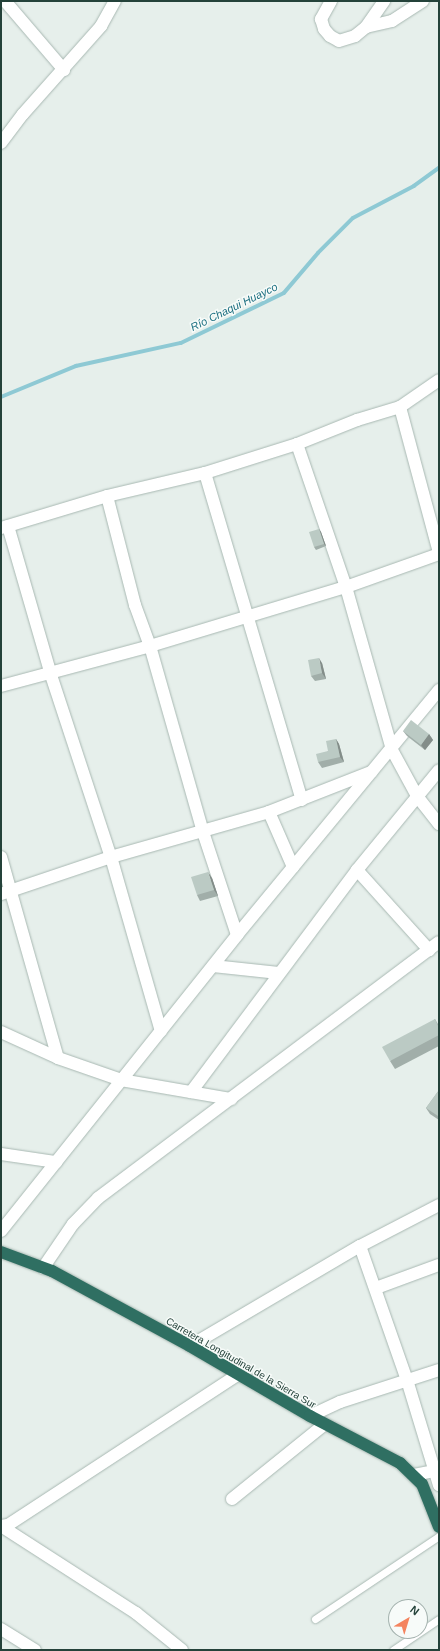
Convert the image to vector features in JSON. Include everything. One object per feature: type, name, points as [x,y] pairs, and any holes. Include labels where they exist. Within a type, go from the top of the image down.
[{"type":"highway","name":"Carretera Longitudinal de la Sierra Sur","points":[[1,1252],[43,1268],[190,1346],[237,1375],[310,1416],[400,1462],[414,1475],[430,1500],[439,1527]]},
{"type":"street","points":[[5,1],[64,70]]},
{"type":"street","points":[[1,143],[23,114],[64,70],[101,26],[115,1]]},
{"type":"street","points":[[331,1],[322,19],[324,29],[330,36],[339,41],[347,40],[366,27],[384,1]]},
{"type":"street","points":[[366,27],[392,21],[423,1]]},
{"type":"street","points":[[161,1031],[111,858],[51,675],[5,527],[107,496],[205,474],[297,444],[357,420],[400,408],[439,380]]},
{"type":"street","points":[[1,686],[51,675],[346,587],[439,553],[400,408]]},
{"type":"street","points":[[297,444],[346,587],[392,750],[417,796],[439,824]]},
{"type":"street","points":[[205,474],[246,617],[302,800]]},
{"type":"street","points":[[107,496],[135,605],[150,646],[203,832],[237,935]]},
{"type":"street","points":[[1,1231],[237,935],[372,772],[392,750],[439,690]]},
{"type":"street","points":[[191,1092],[357,870],[439,770]]},
{"type":"street","points":[[6,893],[111,858],[269,812],[372,772]]},
{"type":"street","points":[[269,812],[293,867]]},
{"type":"street","points":[[1,857],[6,893],[58,1058]]},
{"type":"street","points":[[357,870],[429,950]]},
{"type":"street","points":[[43,1268],[73,1224],[98,1198],[439,942]]},
{"type":"street","points":[[213,966],[279,973]]},
{"type":"street","points":[[1,1032],[58,1058],[121,1080],[231,1099]]},
{"type":"street","points":[[1,1154],[56,1162]]},
{"type":"street","points":[[190,1346],[360,1246],[439,1205]]},
{"type":"street","points":[[360,1246],[376,1288],[437,1470],[439,1485]]},
{"type":"street","points":[[376,1288],[439,1265]]},
{"type":"street","points":[[310,1416],[340,1402],[439,1370]]},
{"type":"street","points":[[1,1526],[8,1525],[237,1375]]},
{"type":"street","points":[[232,1499],[325,1424]]},
{"type":"street","points":[[414,1475],[437,1470]]},
{"type":"street","points":[[1,1526],[136,1613],[182,1650]]},
{"type":"street","points":[[1,1629],[34,1650]]},
{"type":"lane","points":[[315,1619],[439,1536]]},
{"type":"lane","points":[[393,1650],[439,1619]]},
{"type":"building","points":[[319,529],[324,544],[314,547],[309,532]]},
{"type":"building","points":[[319,658],[322,673],[311,676],[308,660]]},
{"type":"building","points":[[411,720],[429,734],[421,745],[403,731]]},
{"type":"building","points":[[336,739],[340,757],[318,762],[316,754],[328,751],[326,741]]},
{"type":"building","points":[[208,872],[214,890],[197,895],[191,877]]},
{"type":"building","points":[[435,1019],[439,1028],[439,1035],[390,1061],[382,1047]]},
{"type":"building","points":[[439,1090],[439,1115],[438,1116],[426,1108]]},
{"type":"waterway","name":"Río Chaqui Huayco","points":[[1,397],[76,366],[181,343],[284,293],[318,253],[353,218],[414,186],[439,168]]}]
